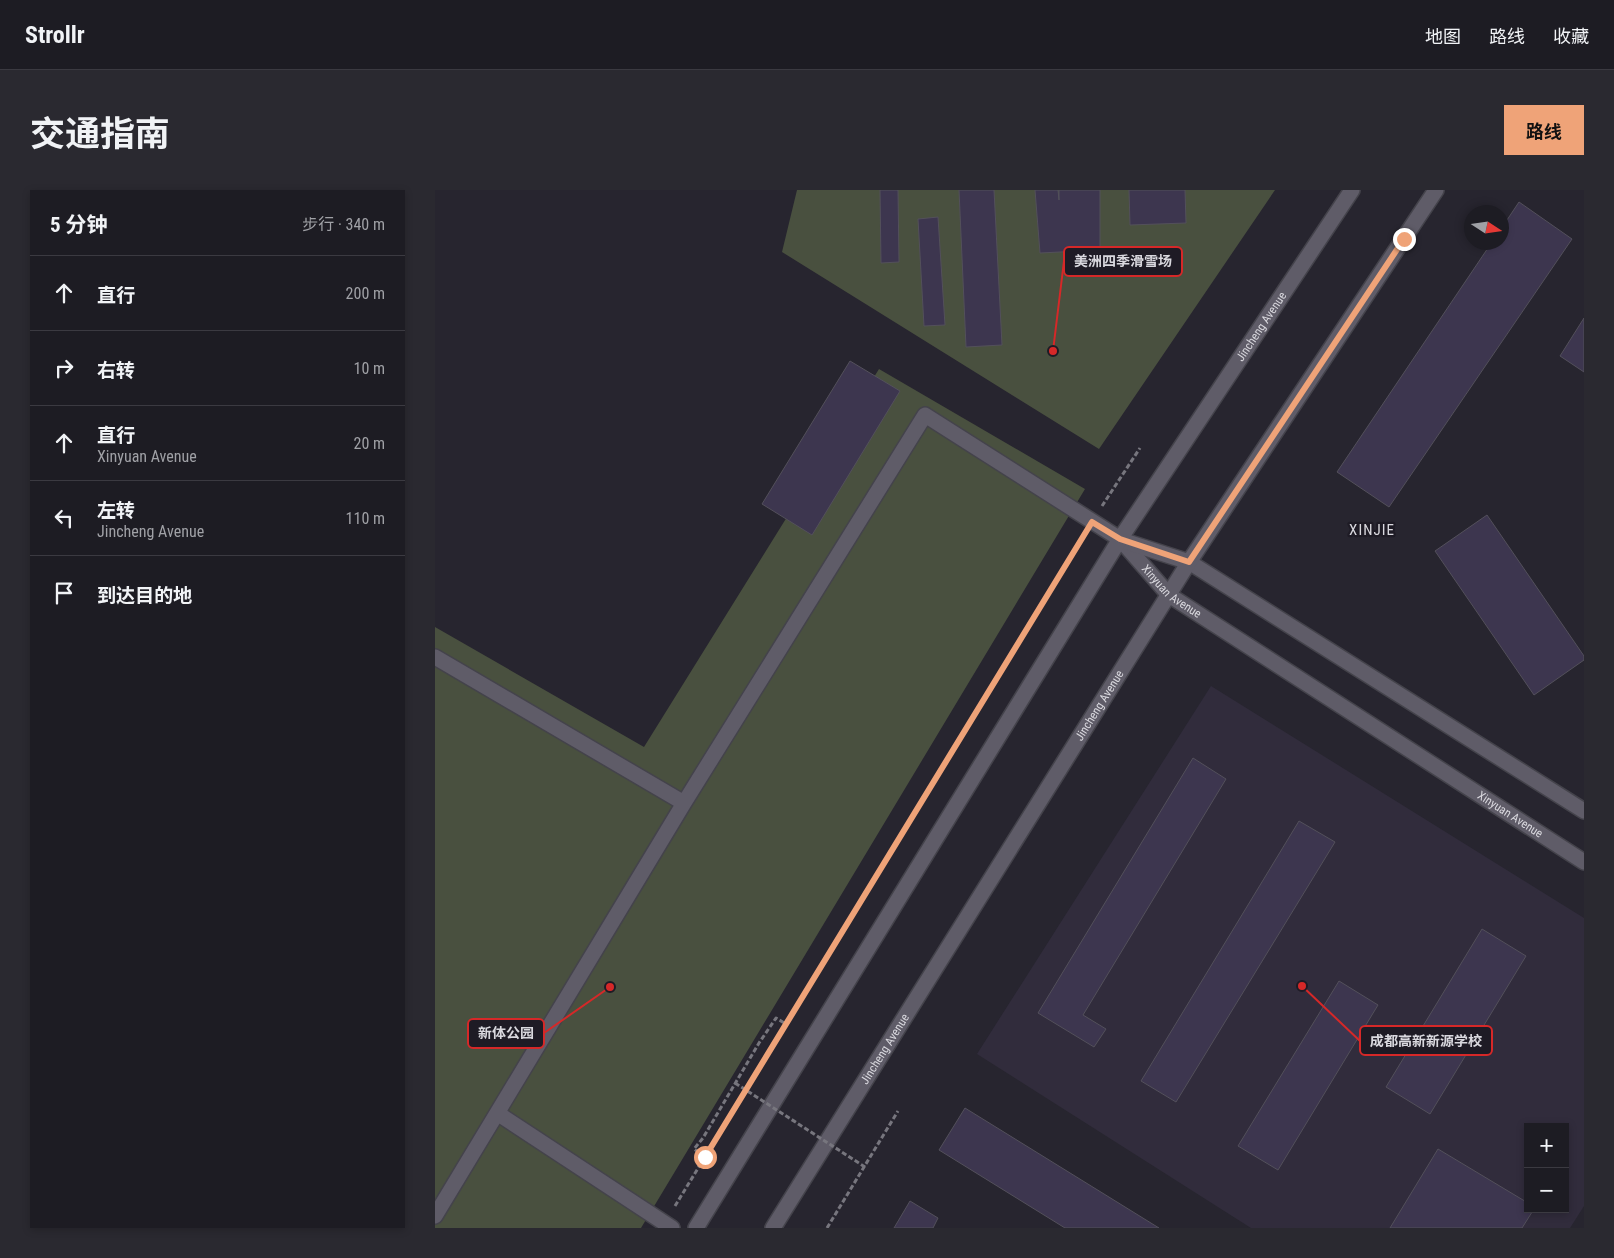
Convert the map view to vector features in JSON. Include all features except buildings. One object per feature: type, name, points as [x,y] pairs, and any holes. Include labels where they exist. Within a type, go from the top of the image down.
[{"type":"street","name":"Jincheng Avenue","points":[[696,1228],[1120,539],[1352,190]]},
{"type":"street","name":"Jincheng Avenue","points":[[773,1228],[1189,562],[1436,190]]},
{"type":"street","points":[[435,1216],[684,804],[925,415],[1120,539]]},
{"type":"street","name":"Xinyuan Avenue","points":[[1120,539],[1189,562],[1584,811]]},
{"type":"street","name":"Xinyuan Avenue","points":[[1120,539],[1169,594],[1584,862]]},
{"type":"street","points":[[435,657],[684,804]]},
{"type":"street","points":[[497,1114],[668,1226]]},
{"type":"path","points":[[668,1226],[705,1157],[1092,522],[1140,448]]},
{"type":"path","points":[[705,1157],[694,1149],[703,1138],[759,1042],[776,1018],[786,1024]]},
{"type":"path","points":[[735,1084],[865,1167]]},
{"type":"path","points":[[827,1228],[898,1111]]},
{"type":"shaded area","points":[[1211,686],[1584,918],[1584,1206],[1570,1228],[1251,1228],[977,1054]]},
{"type":"green space","points":[[797,190],[1275,190],[1099,449],[782,252]]},
{"type":"green space","points":[[879,369],[1085,489],[641,1228],[435,1228],[435,627],[644,747]]},
{"type":"place","name":"美洲四季滑雪场","points":[[1053,351]]},
{"type":"place","name":"成都高新新源学校","points":[[1302,986]]},
{"type":"place","name":"新体公园","points":[[610,987]]},
{"type":"district","name":"XINJIE","points":[[1372,530]]},
{"type":"route","points":[[705,1157],[1092,522],[1120,539],[1189,562],[1404,239]]}]
